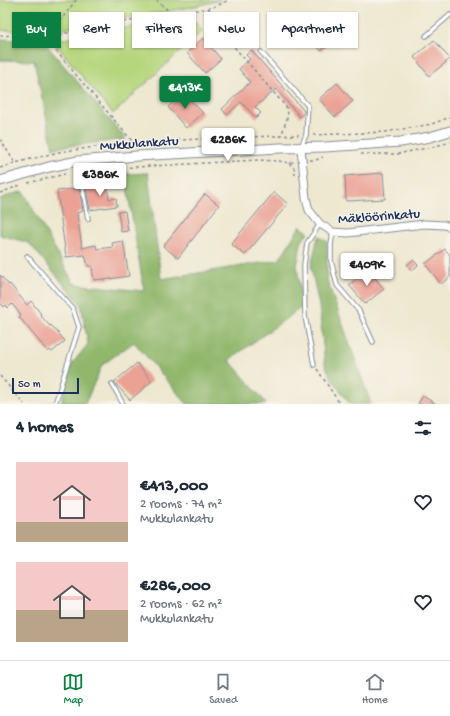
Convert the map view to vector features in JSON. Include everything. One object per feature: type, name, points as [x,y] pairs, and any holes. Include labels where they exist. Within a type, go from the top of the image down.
[{"type":"street","name":"Mukkulankatu","points":[[0,181],[49,167],[79,165],[137,156],[401,142],[430,137],[450,131]]},
{"type":"street","name":"Mäklöörinkatu","points":[[301,148],[306,198],[309,210],[320,224],[333,232],[348,234],[424,224],[444,225],[450,227]]},
{"type":"lane","points":[[426,36],[450,15]]},
{"type":"lane","points":[[261,52],[308,106],[306,135],[301,148]]},
{"type":"lane","points":[[79,165],[88,219]]},
{"type":"lane","points":[[314,365],[305,316],[304,265],[307,243],[320,224]]},
{"type":"lane","points":[[333,232],[331,261],[337,285],[359,311],[373,342]]},
{"type":"lane","points":[[27,256],[73,309],[79,328],[55,404]]},
{"type":"lane","points":[[112,384],[123,404]]},
{"type":"path","points":[[61,19],[76,0]]},
{"type":"path","points":[[156,0],[170,12]]},
{"type":"path","points":[[184,12],[209,8],[228,0]]},
{"type":"path","points":[[209,8],[211,20],[287,108],[288,114],[281,136],[280,148]]},
{"type":"path","points":[[61,35],[132,21]]},
{"type":"path","points":[[0,35],[12,36]]},
{"type":"path","points":[[53,48],[132,142]]},
{"type":"path","points":[[0,168],[59,152],[132,142],[385,132],[432,124],[450,117]]},
{"type":"path","points":[[0,139],[15,163]]},
{"type":"path","points":[[358,155],[397,154],[450,142]]},
{"type":"path","points":[[95,169],[258,160],[289,163],[316,160],[323,157]]},
{"type":"path","points":[[289,163],[294,168],[295,175]]},
{"type":"path","points":[[0,193],[79,165]]},
{"type":"path","points":[[314,365],[340,404]]},
{"type":"path","points":[[0,376],[24,404]]},
{"type":"green space","points":[[0,0],[221,0],[163,12],[132,12],[132,17],[124,19],[124,12],[69,12],[69,28],[61,29],[61,12],[12,12],[12,31],[0,30]]},
{"type":"green space","points":[[196,24],[202,31],[196,37]]},
{"type":"green space","points":[[132,27],[132,48],[184,48],[113,114],[59,48],[61,48],[61,40],[69,38],[69,48],[124,48],[124,28]]},
{"type":"green space","points":[[0,39],[12,40],[12,48],[49,48],[126,139],[53,148],[34,61],[0,60]]},
{"type":"green space","points":[[148,173],[161,279],[279,260],[300,226],[308,232],[301,243],[297,266],[302,307],[229,360],[267,404],[187,404],[134,342],[102,365],[85,404],[61,404],[72,364],[88,344],[81,305],[29,243],[0,235],[0,199],[23,191],[74,284],[144,291],[125,174]]},
{"type":"green space","points":[[318,236],[327,241],[327,280],[371,404],[350,404],[331,378],[325,364],[319,306],[311,267]]},
{"type":"building","points":[[203,38],[204,48],[212,48],[221,59],[205,73],[187,53],[192,48],[196,48],[196,45]]},
{"type":"building","points":[[434,40],[450,59],[429,76],[414,57]]},
{"type":"building","points":[[251,50],[304,111],[300,117],[276,89],[255,107],[261,113],[256,118],[241,102],[227,115],[222,109],[250,82],[239,69],[250,59],[246,55]]},
{"type":"building","points":[[337,83],[353,101],[335,117],[319,99]]},
{"type":"building","points":[[184,93],[203,113],[186,128],[168,107]]},
{"type":"building","points":[[383,173],[385,199],[346,201],[345,176]]},
{"type":"building","points":[[107,183],[109,199],[116,198],[117,206],[90,210],[86,187]]},
{"type":"building","points":[[79,188],[83,211],[77,213],[82,248],[96,245],[97,249],[113,247],[112,243],[123,241],[129,276],[94,280],[92,266],[88,266],[85,255],[66,257],[57,191]]},
{"type":"building","points":[[274,192],[288,204],[245,255],[231,244]]},
{"type":"building","points":[[205,194],[219,205],[178,258],[163,246]]},
{"type":"building","points":[[125,211],[128,231],[121,232],[118,212]]},
{"type":"building","points":[[445,249],[450,255],[450,277],[441,284],[425,264]]},
{"type":"building","points":[[413,260],[418,265],[412,271],[407,265]]},
{"type":"building","points":[[368,269],[384,289],[365,304],[349,285]]},
{"type":"building","points":[[0,275],[9,285],[10,284],[27,305],[31,301],[41,314],[40,315],[65,341],[52,352],[50,350],[48,352],[19,317],[21,315],[12,304],[8,308],[6,305],[4,307],[0,303]]},
{"type":"building","points":[[137,363],[152,381],[130,400],[114,382]]},
{"type":"building","points":[[423,396],[436,404],[418,404]]}]
